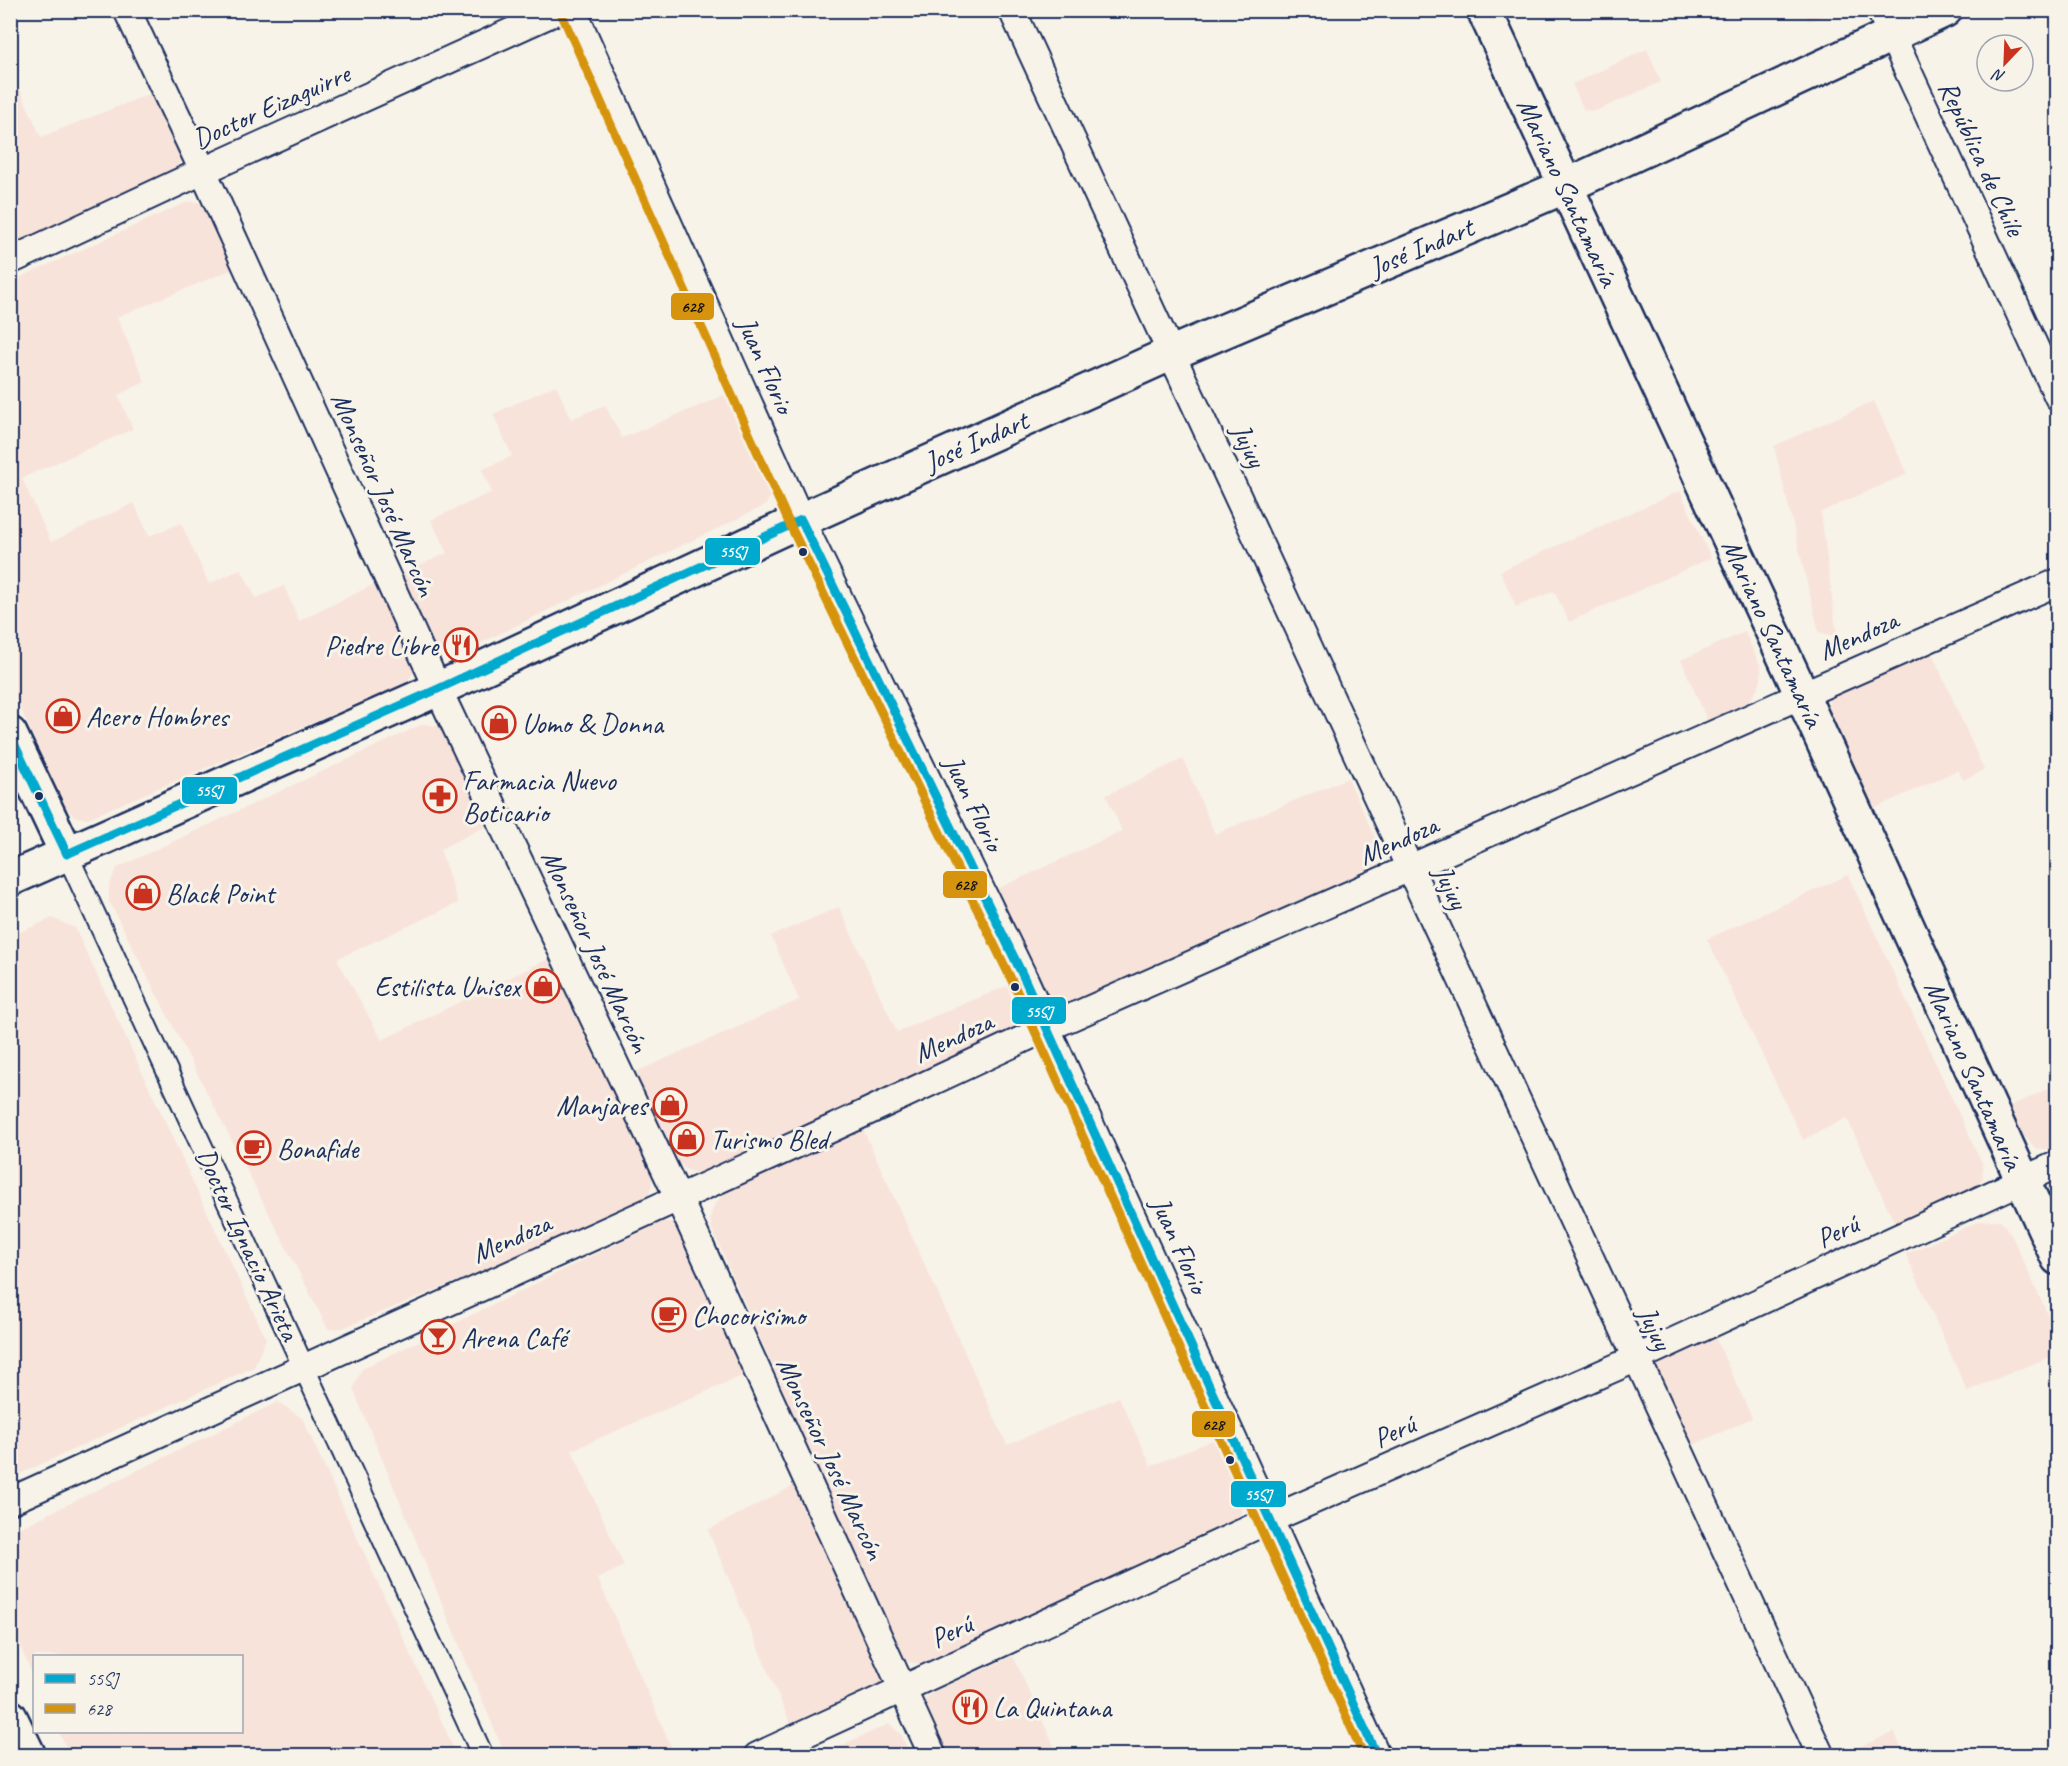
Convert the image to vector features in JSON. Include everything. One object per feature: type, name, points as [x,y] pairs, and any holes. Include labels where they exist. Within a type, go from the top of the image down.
[{"type":"street","name":"Monseñor José Marcón","points":[[127,10],[203,171],[438,689],[678,1197],[933,1755]]},
{"type":"street","name":"Doctor Eizaguirre","points":[[10,261],[559,10]]},
{"type":"street","name":"Juan Florio","points":[[573,10],[801,520],[1047,1028],[1377,1755]]},
{"type":"street","name":"Jujuy","points":[[1012,10],[1172,352],[1635,1359],[1821,1755]]},
{"type":"street","name":"Mariano Santamaría","points":[[1484,10],[1802,695],[2058,1258]]},
{"type":"street","name":"José Indart","points":[[10,879],[438,689],[801,520],[1172,352],[1566,186],[1886,22],[1945,10]]},
{"type":"street","name":"República de Chile","points":[[1886,22],[2058,397]]},
{"type":"street","name":"Mendoza","points":[[10,1501],[1047,1028],[2058,582]]},
{"type":"street","name":"Doctor Ignacio Arieta","points":[[10,734],[483,1755]]},
{"type":"street","name":"Perú","points":[[757,1755],[1269,1520],[1635,1359],[2058,1164]]},
{"type":"street","points":[[10,1717],[28,1755]]},
{"type":"shaded area","points":[[1804,11],[1832,11],[1809,21]]},
{"type":"shaded area","points":[[1647,49],[1661,82],[1596,111],[1584,110],[1572,84]]},
{"type":"shaded area","points":[[14,76],[41,137],[157,91],[186,152],[181,162],[166,179],[11,247],[11,78]]},
{"type":"shaded area","points":[[187,202],[198,202],[212,211],[238,267],[117,317],[145,382],[118,395],[133,429],[22,478],[51,542],[134,503],[149,536],[181,523],[209,584],[241,569],[256,598],[284,586],[299,621],[383,580],[416,669],[406,683],[86,819],[74,816],[63,805],[11,687],[10,282]]},
{"type":"shaded area","points":[[556,385],[571,419],[605,405],[622,438],[732,392],[769,486],[770,496],[766,505],[464,651],[448,652],[437,649],[425,641],[396,576],[447,553],[431,520],[492,492],[482,470],[512,456],[493,414]]},
{"type":"shaded area","points":[[1874,401],[1907,474],[1821,512],[1837,637],[1819,632],[1774,446]]},
{"type":"shaded area","points":[[1680,491],[1711,558],[1569,622],[1554,591],[1516,607],[1500,571]]},
{"type":"shaded area","points":[[1745,632],[1761,667],[1761,681],[1753,696],[1744,706],[1708,722],[1681,660]]},
{"type":"shaded area","points":[[1928,644],[1984,770],[1963,780],[1958,770],[1873,809],[1830,715],[1829,696]]},
{"type":"shaded area","points":[[423,724],[439,726],[454,741],[491,824],[440,849],[458,903],[337,959],[382,1040],[552,957],[653,1177],[649,1196],[634,1209],[343,1328],[328,1329],[109,901],[109,886],[117,868]]},
{"type":"shaded area","points":[[1183,759],[1215,834],[1348,778],[1381,851],[1381,859],[1377,865],[1066,1006],[1045,1001],[995,890],[1122,831],[1106,795]]},
{"type":"shaded area","points":[[10,793],[19,812],[11,831]]},
{"type":"shaded area","points":[[1848,875],[1982,1163],[1983,1178],[1973,1189],[1895,1224],[1847,1118],[1803,1140],[1707,939]]},
{"type":"shaded area","points":[[839,907],[897,1032],[1016,982],[1030,1013],[1030,1023],[711,1171],[697,1174],[685,1169],[676,1159],[633,1073],[799,1000],[771,936]]},
{"type":"shaded area","points":[[52,918],[75,928],[266,1339],[254,1367],[11,1478],[11,936]]},
{"type":"shaded area","points":[[2057,1085],[2057,1149],[2037,1149],[2024,1136],[2010,1106]]},
{"type":"shaded area","points":[[862,1127],[1007,1445],[1119,1397],[1151,1466],[1215,1439],[1242,1500],[1241,1513],[1235,1525],[920,1664],[906,1661],[898,1651],[712,1229],[710,1217],[715,1204],[725,1192]]},
{"type":"shaded area","points":[[2000,1220],[2011,1234],[2057,1335],[2057,1354],[1967,1391],[1906,1254],[1980,1221]]},
{"type":"shaded area","points":[[663,1221],[678,1224],[749,1373],[572,1450],[624,1566],[598,1579],[675,1755],[505,1755],[353,1389],[362,1369]]},
{"type":"shaded area","points":[[1715,1337],[1752,1418],[1687,1448],[1654,1372],[1661,1361]]},
{"type":"shaded area","points":[[278,1402],[302,1418],[457,1755],[70,1755],[59,1733],[243,1733],[243,1655],[33,1655],[33,1676],[11,1625],[11,1532]]},
{"type":"shaded area","points":[[797,1484],[881,1669],[883,1679],[880,1688],[792,1728],[708,1530]]},
{"type":"shaded area","points":[[1013,1656],[1058,1755],[943,1755],[921,1703],[932,1692]]},
{"type":"shaded area","points":[[889,1724],[901,1734],[910,1755],[820,1755]]},
{"type":"shaded area","points":[[1894,1732],[1905,1755],[1841,1755]]},
{"type":"transit line","name":"628","points":[[562,15],[790,525],[1014,985],[1364,1756]]},
{"type":"transit line","name":"55SJ","points":[[10,735],[67,854],[438,689],[801,520],[1025,980],[1377,1756]]},
{"type":"place","name":"Piedre Libre","points":[[461,645]]},
{"type":"place","name":"Acero Hombres","points":[[63,716]]},
{"type":"place","name":"Uomo & Donna","points":[[499,723]]},
{"type":"place","name":"Farmacia Nuevo Boticario","points":[[440,796]]},
{"type":"place","name":"Black Point","points":[[143,893]]},
{"type":"place","name":"Estilista Unisex","points":[[543,986]]},
{"type":"place","name":"Manjares","points":[[670,1105]]},
{"type":"place","name":"Turismo Bled","points":[[687,1139]]},
{"type":"place","name":"Bonafide","points":[[254,1148]]},
{"type":"place","name":"Chocorisimo","points":[[669,1315]]},
{"type":"place","name":"Arena Café","points":[[438,1337]]},
{"type":"place","name":"La Quintana","points":[[970,1707]]}]
